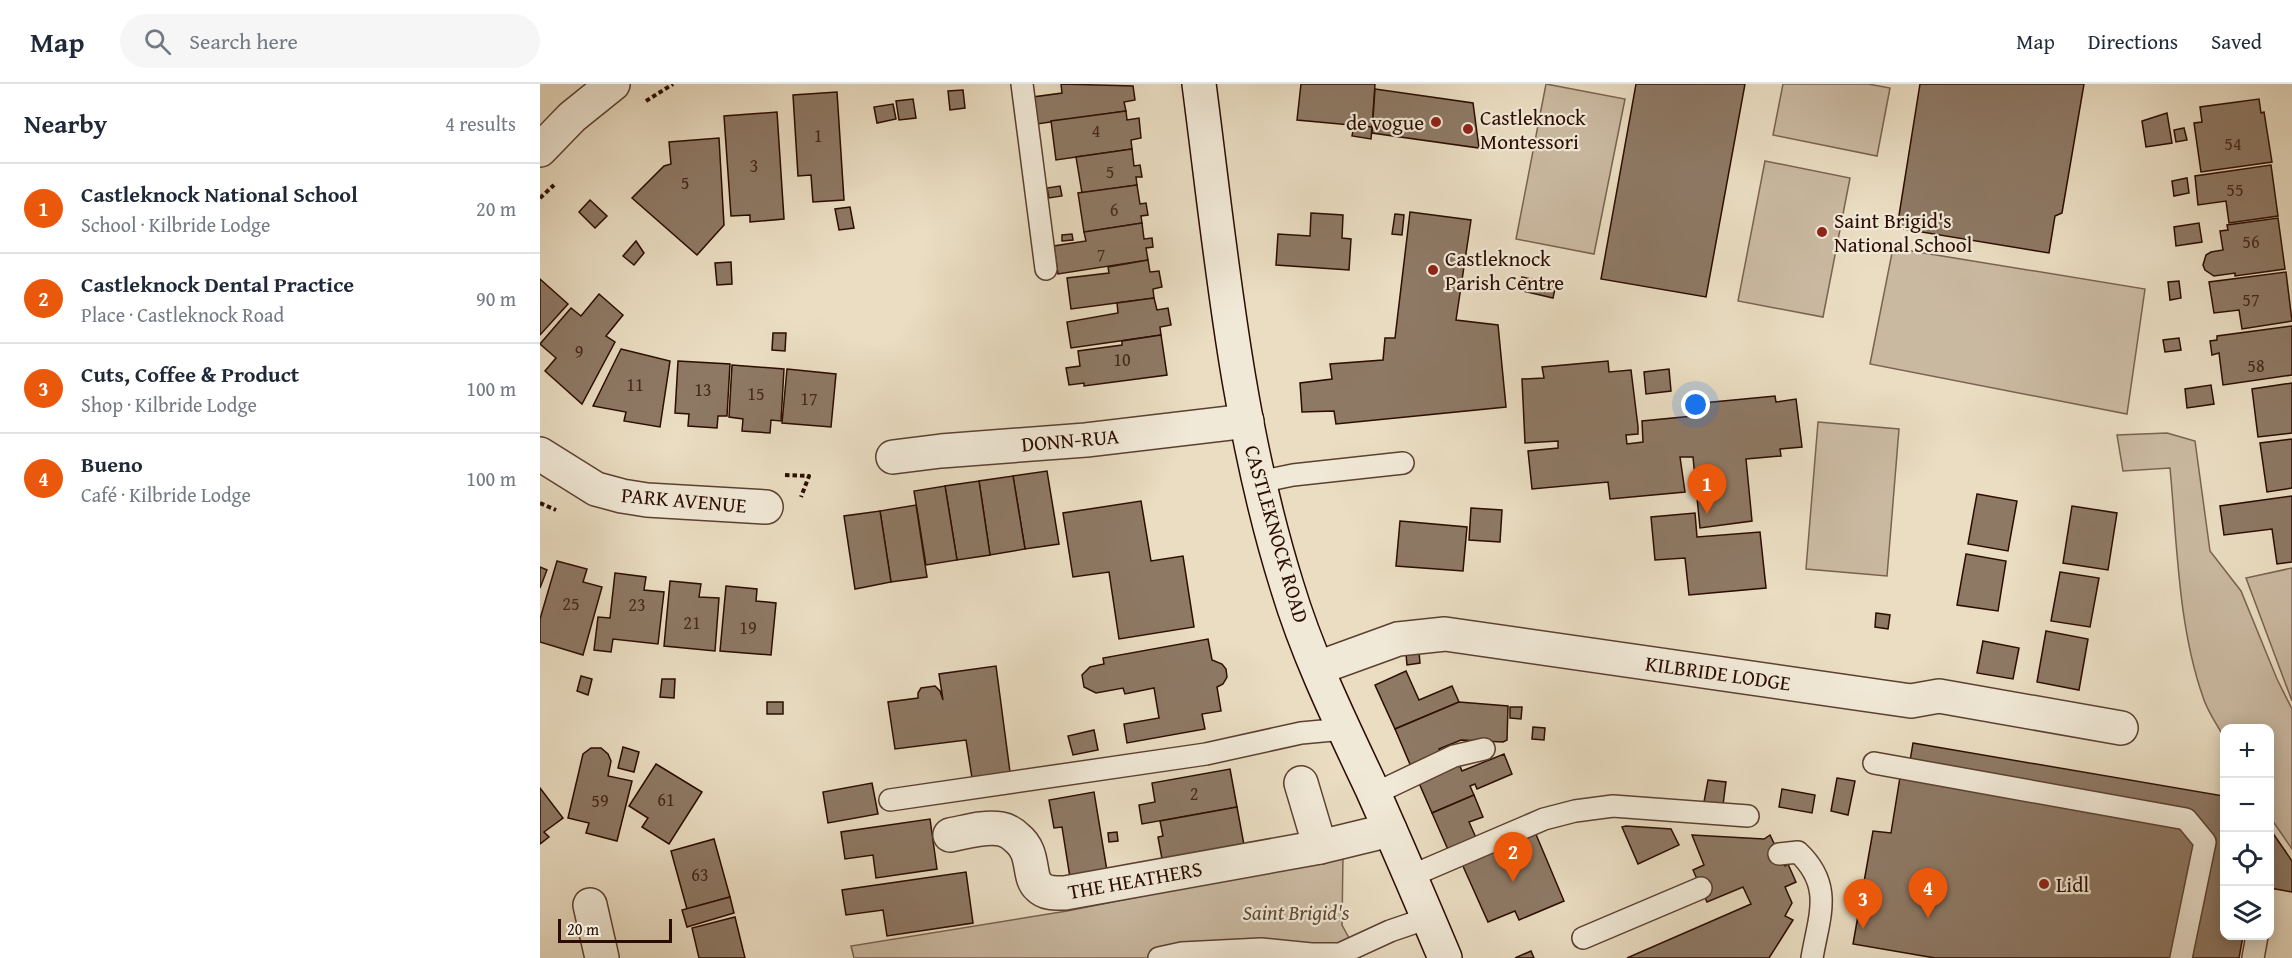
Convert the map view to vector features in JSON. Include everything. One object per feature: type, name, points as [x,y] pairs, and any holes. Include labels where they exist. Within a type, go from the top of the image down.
[{"type":"street","points":[[540,150],[572,117],[613,84]]},
{"type":"street","name":"CASTLEKNOCK ROAD","points":[[1199,84],[1247,421],[1259,482],[1287,587],[1318,668],[1445,958]]},
{"type":"street","name":"DONN-RUA","points":[[893,457],[1086,440],[1247,421]]},
{"type":"street","name":"PARK AVENUE","points":[[540,454],[596,489],[622,496],[647,500],[766,507]]},
{"type":"street","name":"KILBRIDE LODGE","points":[[1318,668],[1398,639],[1445,634],[1911,701],[1939,696],[2121,728]]},
{"type":"street","points":[[1301,783],[1320,847]]},
{"type":"street","name":"THE HEATHERS","points":[[951,835],[993,828],[1004,829],[1023,843],[1029,853],[1035,882],[1040,889],[1065,893],[1320,847],[1390,830]]},
{"type":"street","points":[[590,905],[602,958]]},
{"type":"lane","points":[[1022,84],[1046,269]]},
{"type":"lane","points":[[1259,482],[1293,475],[1403,462]]},
{"type":"lane","points":[[890,800],[1206,754],[1301,733],[1344,729]]},
{"type":"lane","points":[[1374,794],[1454,756],[1484,749]]},
{"type":"lane","points":[[1874,763],[2186,819],[2205,842],[2181,958]]},
{"type":"lane","points":[[1411,876],[1544,819],[1575,811],[1613,806],[1748,816]]},
{"type":"lane","points":[[1779,854],[1798,852],[1819,880],[1823,897],[1812,958]]},
{"type":"lane","points":[[1583,938],[1701,888]]},
{"type":"lane","points":[[1159,958],[1182,953],[1262,949],[1311,954],[1340,954],[1390,931],[1428,918]]},
{"type":"lane","points":[[2253,958],[2256,940]]},
{"type":"green space","points":[[1546,84],[1625,99],[1594,254],[1516,239]]},
{"type":"green space","points":[[1783,84],[1868,84],[1890,88],[1877,156],[1773,135]]},
{"type":"green space","points":[[1765,161],[1850,178],[1823,317],[1738,301]]},
{"type":"green space","points":[[1893,248],[2145,289],[2127,414],[1870,364]]},
{"type":"green space","points":[[1818,422],[1899,429],[1887,576],[1806,569]]},
{"type":"green space","points":[[2167,433],[2195,441],[2210,551],[2241,591],[2277,679],[2292,709],[2292,849],[2274,823],[2274,724],[2220,724],[2220,731],[2203,697],[2188,642],[2183,613],[2170,468],[2123,471],[2117,435]]},
{"type":"green space","points":[[2292,568],[2292,701],[2246,578]]},
{"type":"green space","name":"Saint Brigid's","points":[[1343,856],[1342,925],[1360,958],[854,958],[851,946],[1067,911]]},
{"type":"building","points":[[1061,84],[1133,86],[1135,100],[1124,102],[1126,111],[1037,124],[1033,97],[1062,93]]},
{"type":"building","points":[[1301,84],[1375,84],[1372,127],[1297,120]]},
{"type":"building","points":[[1636,84],[1745,84],[1706,297],[1601,279]]},
{"type":"building","points":[[1920,84],[2084,84],[2062,213],[2055,216],[2049,253],[1897,228]]},
{"type":"building","points":[[1375,89],[1473,103],[1479,148],[1372,133]]},
{"type":"building","points":[[963,90],[965,108],[950,110],[948,91]]},
{"type":"building","points":[[837,92],[844,200],[813,202],[811,175],[798,176],[793,95]]},
{"type":"building","points":[[913,99],[916,118],[899,120],[896,101]]},
{"type":"building","points":[[2259,99],[2261,113],[2264,112],[2272,162],[2201,172],[2194,123],[2202,122],[2200,107]]},
{"type":"building","points":[[893,104],[896,119],[877,123],[874,107]]},
{"type":"building","points":[[1126,111],[1127,120],[1139,118],[1141,138],[1131,140],[1132,149],[1056,160],[1051,121]]},
{"type":"building","points":[[777,112],[784,219],[750,222],[750,215],[731,216],[724,116]]},
{"type":"building","points":[[2167,113],[2172,143],[2146,147],[2142,121]]},
{"type":"building","points":[[1354,126],[1372,127],[1371,139],[1352,136]]},
{"type":"building","points":[[2184,128],[2187,140],[2176,142],[2174,130]]},
{"type":"building","points":[[719,138],[724,225],[697,255],[632,198],[664,166],[671,164],[669,142]]},
{"type":"building","points":[[1132,149],[1134,166],[1140,165],[1142,177],[1136,177],[1137,185],[1082,193],[1076,157]]},
{"type":"building","points":[[2271,165],[2278,216],[2229,223],[2226,201],[2198,205],[2195,176]]},
{"type":"building","points":[[2187,178],[2189,193],[2174,196],[2172,181]]},
{"type":"building","points":[[1137,185],[1140,204],[1146,203],[1148,215],[1141,216],[1142,223],[1084,232],[1078,193]]},
{"type":"building","points":[[1060,186],[1062,196],[1049,198],[1047,188]]},
{"type":"building","points":[[590,200],[607,216],[595,228],[579,212]]},
{"type":"building","points":[[850,207],[854,228],[839,230],[835,209]]},
{"type":"building","name":"Castleknock Parish Centre","points":[[1410,212],[1471,220],[1456,320],[1498,325],[1506,407],[1336,424],[1334,411],[1302,412],[1300,383],[1332,379],[1330,364],[1383,360],[1385,338],[1395,338]]},
{"type":"building","points":[[1311,213],[1343,215],[1342,238],[1351,239],[1349,270],[1276,265],[1278,234],[1310,236]]},
{"type":"building","points":[[1395,214],[1404,215],[1402,235],[1392,234]]},
{"type":"building","points":[[2278,218],[2285,269],[2235,276],[2235,273],[2214,276],[2205,270],[2203,265],[2206,255],[2223,250],[2220,231],[2228,230],[2227,225]]},
{"type":"building","points":[[1142,223],[1144,239],[1152,238],[1153,247],[1146,248],[1148,260],[1058,274],[1054,246],[1086,241],[1084,232]]},
{"type":"building","points":[[2199,223],[2202,242],[2176,246],[2174,227]]},
{"type":"building","points":[[1072,234],[1073,240],[1062,241],[1062,235]]},
{"type":"building","points":[[636,241],[644,253],[634,265],[623,256]]},
{"type":"building","points":[[1148,260],[1150,272],[1159,271],[1162,287],[1153,289],[1154,298],[1071,309],[1067,278],[1109,273],[1108,267]]},
{"type":"building","points":[[731,262],[732,284],[717,285],[715,263]]},
{"type":"building","points":[[2286,272],[2292,321],[2242,329],[2239,310],[2214,313],[2209,282]]},
{"type":"building","points":[[1522,277],[1556,284],[1553,298],[1519,290]]},
{"type":"building","points":[[540,279],[568,304],[540,335]]},
{"type":"building","points":[[2179,281],[2181,298],[2170,300],[2168,282]]},
{"type":"building","points":[[599,294],[623,315],[606,336],[615,342],[582,404],[545,371],[556,358],[540,344],[571,308],[581,316]]},
{"type":"building","points":[[1154,298],[1157,310],[1168,308],[1171,325],[1160,327],[1161,335],[1071,348],[1067,322],[1118,313],[1117,303]]},
{"type":"building","points":[[2292,326],[2292,375],[2223,385],[2219,353],[2212,355],[2210,341],[2217,340],[2217,336]]},
{"type":"building","points":[[773,333],[786,333],[785,351],[772,350]]},
{"type":"building","points":[[1161,335],[1167,375],[1084,386],[1084,383],[1069,385],[1066,368],[1080,366],[1078,351],[1122,345],[1122,341]]},
{"type":"building","points":[[2179,338],[2181,350],[2165,352],[2163,340]]},
{"type":"building","points":[[621,349],[670,361],[660,427],[624,421],[626,412],[593,406]]},
{"type":"building","points":[[678,361],[730,364],[727,416],[718,416],[717,428],[688,426],[689,414],[675,413]]},
{"type":"building","points":[[1608,361],[1609,372],[1631,370],[1638,434],[1626,435],[1627,444],[1643,442],[1642,421],[1693,416],[1692,404],[1775,396],[1776,402],[1796,399],[1802,447],[1780,449],[1781,456],[1746,459],[1752,521],[1700,528],[1693,457],[1680,457],[1685,492],[1610,499],[1608,482],[1532,489],[1528,451],[1558,448],[1558,441],[1525,443],[1522,379],[1544,378],[1542,367]]},
{"type":"building","points":[[732,365],[784,369],[781,421],[771,420],[770,433],[742,431],[743,419],[729,417]]},
{"type":"building","points":[[787,369],[836,374],[831,427],[782,423]]},
{"type":"building","points":[[1669,369],[1671,391],[1646,394],[1644,372]]},
{"type":"building","points":[[2292,383],[2292,433],[2258,437],[2252,389]]},
{"type":"building","points":[[2211,385],[2214,404],[2187,408],[2185,389]]},
{"type":"building","points":[[2292,439],[2292,488],[2267,492],[2260,443]]},
{"type":"building","points":[[1047,471],[1059,544],[1025,549],[1013,476]]},
{"type":"building","points":[[1013,476],[1025,549],[990,555],[979,481]]},
{"type":"building","points":[[979,481],[990,555],[957,560],[945,486]]},
{"type":"building","points":[[945,486],[957,560],[926,565],[914,491]]},
{"type":"building","points":[[1977,494],[2017,501],[2008,551],[1968,544]]},
{"type":"building","points":[[2292,496],[2292,562],[2277,564],[2272,529],[2224,535],[2220,506]]},
{"type":"building","points":[[1141,501],[1151,561],[1183,556],[1194,627],[1119,639],[1109,572],[1073,577],[1063,513]]},
{"type":"building","points":[[916,505],[927,577],[891,582],[880,511]]},
{"type":"building","points":[[2072,506],[2117,513],[2108,570],[2063,563]]},
{"type":"building","points":[[1471,508],[1502,510],[1500,542],[1469,540]]},
{"type":"building","points":[[880,511],[891,582],[855,589],[844,516]]},
{"type":"building","points":[[1695,513],[1697,537],[1760,532],[1766,588],[1689,595],[1685,558],[1655,560],[1651,517]]},
{"type":"building","points":[[1400,521],[1467,527],[1463,571],[1396,566]]},
{"type":"building","points":[[1966,554],[2006,561],[1998,611],[1957,605]]},
{"type":"building","points":[[557,561],[587,569],[583,582],[602,587],[583,655],[540,642],[540,619]]},
{"type":"building","points":[[540,567],[547,570],[540,588]]},
{"type":"building","points":[[2060,572],[2099,578],[2090,627],[2051,621]]},
{"type":"building","points":[[615,573],[646,577],[644,590],[664,592],[658,644],[613,639],[611,652],[594,650],[598,617],[610,618]]},
{"type":"building","points":[[670,581],[701,584],[699,597],[719,598],[715,651],[664,646]]},
{"type":"building","points":[[726,586],[757,589],[756,601],[776,603],[771,655],[720,651]]},
{"type":"building","points":[[1876,613],[1890,615],[1888,629],[1875,627]]},
{"type":"building","points":[[2046,631],[2088,639],[2079,690],[2037,682]]},
{"type":"building","points":[[1208,639],[1212,660],[1222,664],[1226,669],[1227,677],[1223,684],[1217,687],[1221,711],[1202,714],[1205,729],[1127,743],[1124,724],[1159,718],[1154,688],[1125,694],[1123,688],[1096,693],[1084,687],[1082,675],[1090,667],[1104,664],[1103,658]]},
{"type":"building","points":[[1983,641],[2019,648],[2013,679],[1977,673]]},
{"type":"building","points":[[1419,652],[1420,663],[1407,665],[1406,654]]},
{"type":"building","points":[[996,666],[1010,772],[972,778],[966,740],[895,749],[888,702],[918,698],[921,688],[935,686],[940,691],[943,700],[939,674]]},
{"type":"building","points":[[1406,671],[1419,700],[1452,686],[1459,702],[1395,729],[1375,685]]},
{"type":"building","points":[[581,676],[592,679],[588,695],[577,691]]},
{"type":"building","points":[[662,679],[675,679],[674,698],[660,697]]},
{"type":"building","points":[[767,702],[783,702],[783,714],[767,714]]},
{"type":"building","points":[[1459,702],[1508,706],[1507,740],[1503,742],[1461,740],[1439,749],[1442,757],[1412,769],[1395,729]]},
{"type":"building","points":[[1510,707],[1522,707],[1521,719],[1510,718]]},
{"type":"building","points":[[1533,727],[1545,728],[1544,740],[1532,739]]},
{"type":"building","points":[[1094,730],[1098,750],[1073,755],[1068,736]]},
{"type":"building","name":"Lidl","points":[[1913,743],[2220,795],[2220,940],[2242,940],[2239,958],[1935,958],[1853,944],[1873,831],[1891,833],[1901,771],[1908,773]]},
{"type":"building","points":[[623,747],[639,752],[634,772],[618,768]]},
{"type":"building","points":[[591,748],[601,748],[608,754],[611,761],[608,776],[632,781],[617,841],[586,833],[589,823],[568,818],[583,754]]},
{"type":"building","points":[[1504,754],[1512,774],[1477,789],[1475,784],[1470,786],[1474,795],[1432,813],[1419,783],[1459,764],[1462,771]]},
{"type":"building","points":[[656,764],[702,792],[669,844],[642,827],[648,818],[629,806]]},
{"type":"building","points":[[1230,769],[1237,807],[1142,824],[1139,805],[1155,802],[1152,783]]},
{"type":"building","points":[[1837,778],[1855,781],[1848,815],[1831,811]]},
{"type":"building","points":[[1708,780],[1726,782],[1723,805],[1704,802]]},
{"type":"building","points":[[872,783],[878,814],[828,823],[823,792]]},
{"type":"building","points":[[540,788],[563,818],[544,832],[549,837],[540,844]]},
{"type":"building","points":[[1782,789],[1815,795],[1812,813],[1779,807]]},
{"type":"building","points":[[1094,792],[1108,877],[1071,884],[1062,827],[1054,828],[1049,800]]},
{"type":"building","points":[[1474,795],[1483,817],[1469,822],[1477,840],[1449,852],[1432,813]]},
{"type":"building","points":[[1237,807],[1244,845],[1162,859],[1158,837],[1163,836],[1160,821]]},
{"type":"building","points":[[930,819],[937,869],[876,878],[873,855],[845,859],[841,832]]},
{"type":"building","points":[[1622,827],[1671,829],[1679,845],[1638,864]]},
{"type":"building","points":[[1117,832],[1118,841],[1109,842],[1108,833]]},
{"type":"building","points":[[1535,832],[1564,901],[1519,920],[1515,911],[1488,922],[1462,864]]},
{"type":"building","points":[[1692,835],[1764,839],[1770,835],[1785,866],[1788,864],[1796,882],[1785,887],[1792,903],[1785,916],[1793,920],[1769,958],[1627,958],[1751,904],[1743,887],[1707,902],[1693,870],[1704,865]]},
{"type":"building","points":[[2274,835],[2292,861],[2292,892],[2274,889]]},
{"type":"building","points":[[714,839],[730,897],[687,909],[671,851]]},
{"type":"building","points":[[966,872],[973,923],[887,936],[883,910],[846,915],[842,890]]},
{"type":"building","points":[[730,897],[734,913],[687,927],[682,910]]},
{"type":"building","points":[[735,917],[745,958],[699,958],[692,928]]},
{"type":"building","points":[[1531,951],[1534,958],[1515,958]]},
{"type":"place","name":"de vogue","points":[[1436,122]]},
{"type":"place","name":"Castleknock Montessori","points":[[1468,129]]},
{"type":"place","name":"Saint Brigid's National School","points":[[1822,232]]},
{"type":"place","name":"Castleknock Parish Centre","points":[[1433,270]]},
{"type":"place","name":"Castleknock National School","points":[[1707,514]]},
{"type":"place","name":"Castleknock Dental Practice","points":[[1513,882]]},
{"type":"place","name":"Lidl","points":[[2044,884]]},
{"type":"place","name":"Bueno","points":[[1928,918]]},
{"type":"place","name":"Cuts, Coffee & Product","points":[[1863,929]]}]
